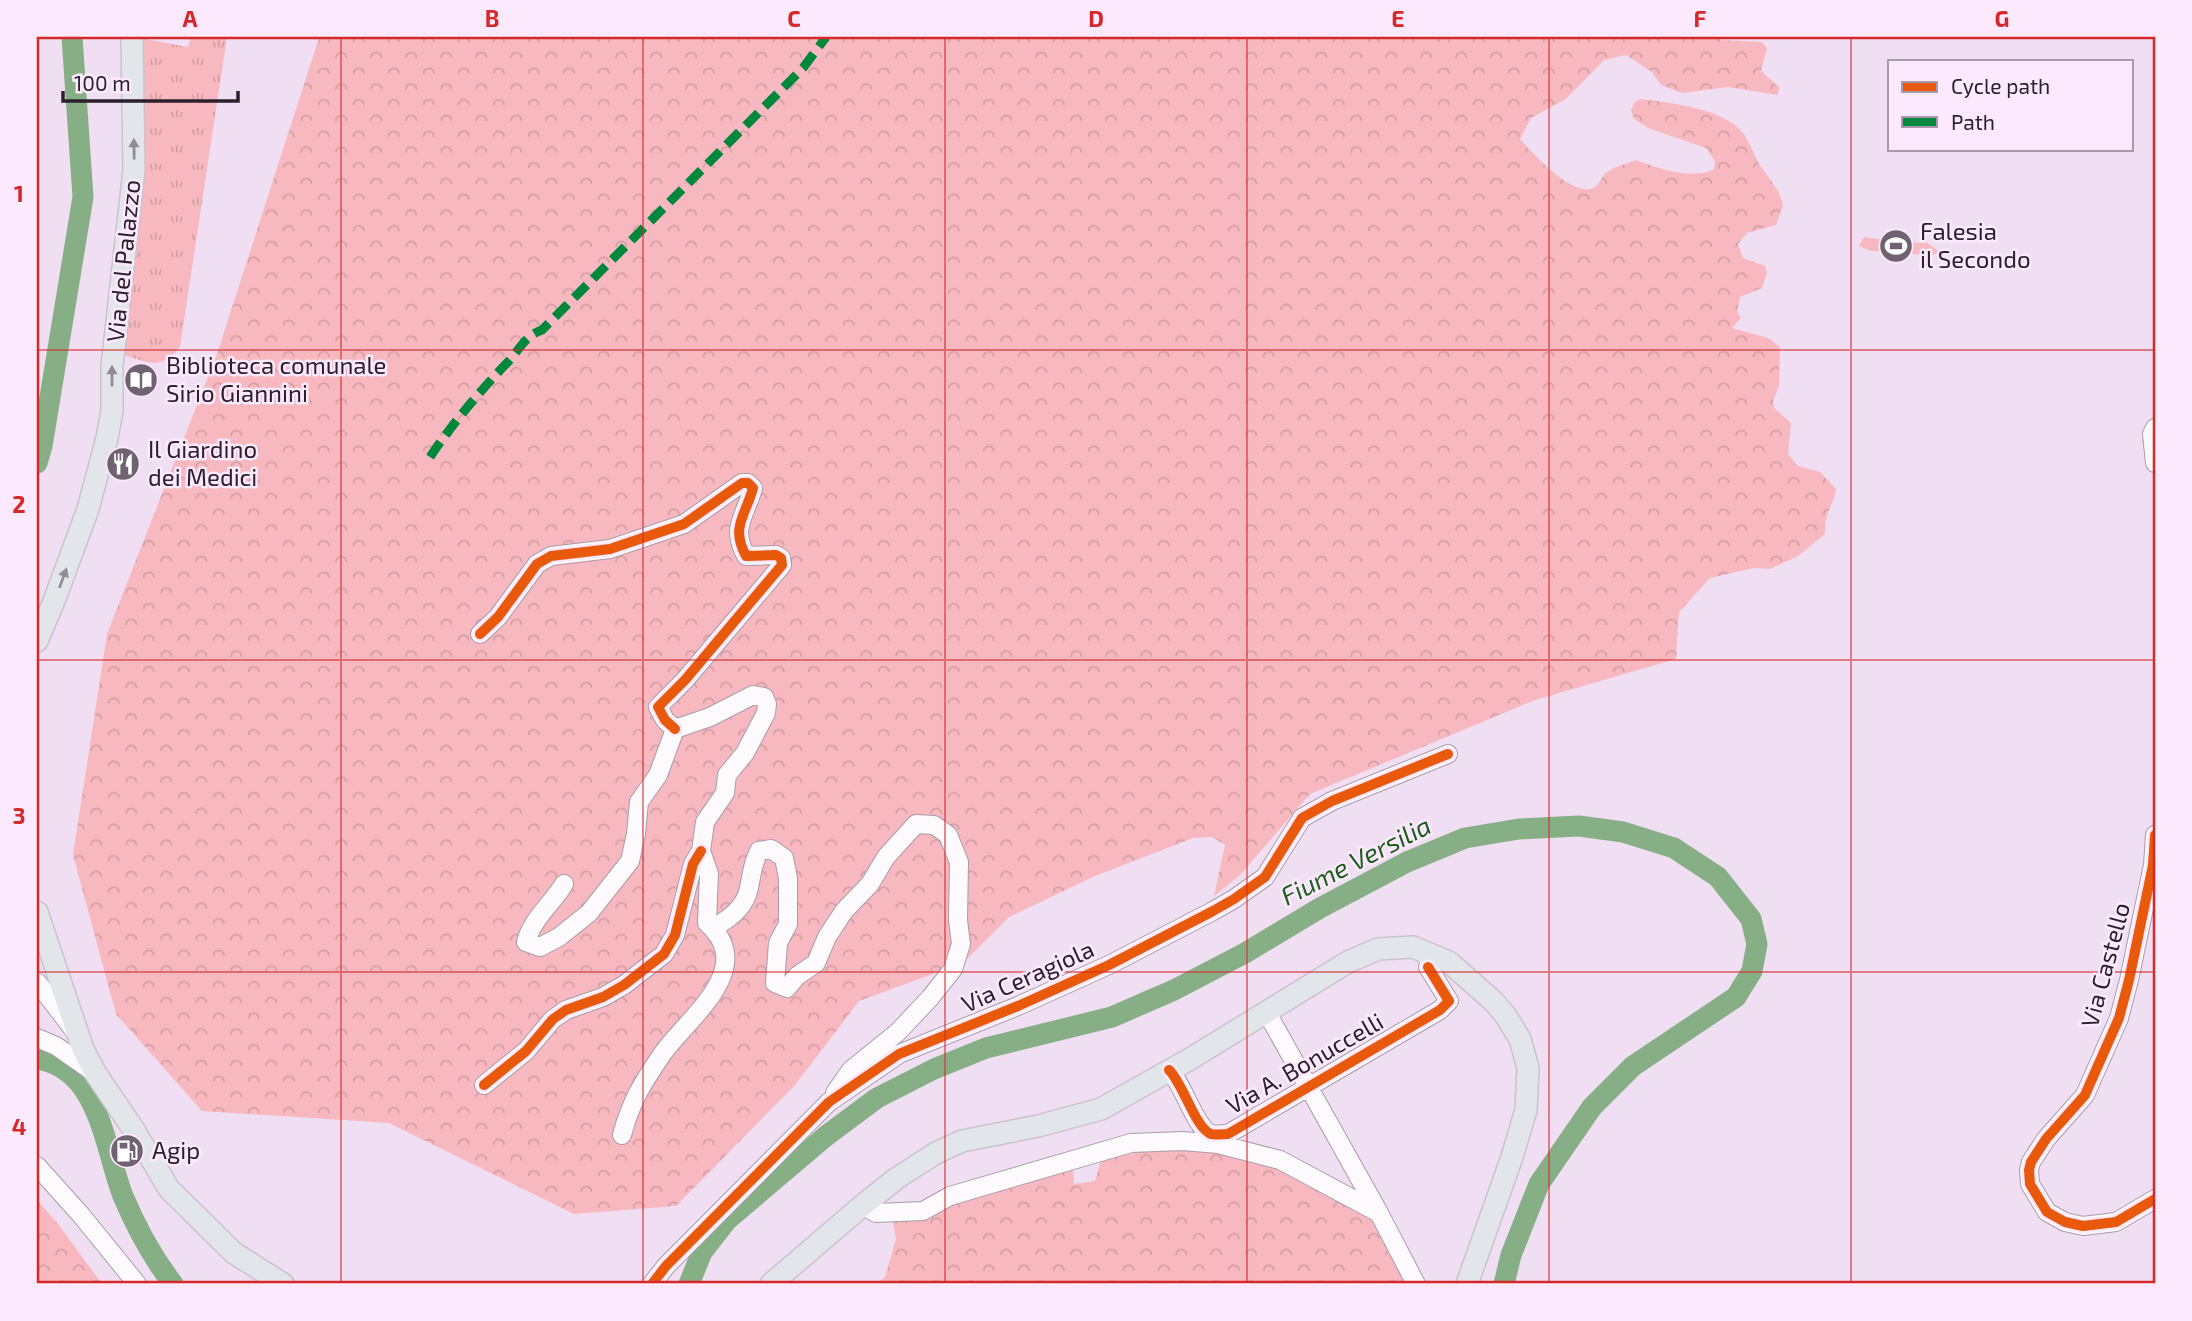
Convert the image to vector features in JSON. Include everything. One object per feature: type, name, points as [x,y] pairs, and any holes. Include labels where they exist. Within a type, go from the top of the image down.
[{"type":"main road","name":"Via del Palazzo","points":[[37,641],[88,509],[112,411],[112,366],[134,170],[132,37]]},
{"type":"main road","points":[[37,912],[79,1037],[96,1074],[169,1189],[233,1253],[283,1284]]},
{"type":"main road","points":[[771,1284],[897,1178],[936,1153],[954,1145],[1101,1109],[1348,962],[1378,949],[1413,947],[1437,956],[1461,971],[1506,1016],[1520,1039],[1528,1068],[1526,1110],[1468,1284]]},
{"type":"street","points":[[2155,428],[2152,434],[2155,463]]},
{"type":"street","points":[[480,634],[498,617],[537,564],[551,556],[610,549],[639,541],[684,524],[742,483],[748,483],[753,488],[739,523],[739,543],[746,556],[776,555],[781,558],[782,565],[685,680],[658,707],[665,720],[675,729]]},
{"type":"street","points":[[484,1085],[526,1051],[553,1019],[566,1010],[603,997],[624,985],[664,954],[675,935],[693,864],[701,851],[705,822],[725,793],[727,775],[744,753],[766,713],[767,705],[764,697],[753,695],[710,717],[675,729]]},
{"type":"street","points":[[564,884],[529,928],[526,942],[540,947],[559,937],[589,913],[630,861],[639,802],[658,775],[675,729]]},
{"type":"street","name":"Via Ceragiola","points":[[652,1284],[666,1266],[829,1102],[899,1054],[1063,986],[1234,900],[1265,877],[1302,818],[1332,801],[1448,754]]},
{"type":"street","points":[[713,928],[735,915],[749,891],[751,867],[759,851],[771,849],[784,858],[788,878],[788,924],[778,943],[775,983],[787,988],[797,976],[816,963],[827,937],[844,911],[870,884],[886,857],[916,824],[934,825],[948,835],[958,862],[958,920],[961,944],[953,969],[898,1032],[851,1070],[829,1102]]},
{"type":"street","name":"Via Castello","points":[[2155,835],[2153,865],[2119,1018],[2085,1095],[2046,1139],[2029,1170],[2030,1184],[2047,1212],[2065,1222],[2083,1226],[2116,1222],[2155,1199]]},
{"type":"street","points":[[622,1135],[630,1105],[646,1079],[684,1026],[702,1009],[718,987],[724,970],[722,941],[707,922],[709,874],[701,851]]},
{"type":"street","name":"Via A. Bonuccelli","points":[[1169,1070],[1176,1077],[1202,1127],[1211,1134],[1228,1134],[1440,1010],[1449,1001],[1428,967]]},
{"type":"street","points":[[37,982],[79,1037]]},
{"type":"street","points":[[1266,1011],[1416,1284]]},
{"type":"street","points":[[37,1038],[56,1046],[96,1074]]},
{"type":"street","points":[[863,1205],[876,1213],[923,1211],[950,1196],[1131,1143],[1183,1141],[1217,1144],[1280,1160],[1379,1213]]},
{"type":"street","points":[[37,1166],[81,1214],[138,1284]]},
{"type":"green space","points":[[191,37],[227,37],[180,347],[167,359],[154,363],[123,355],[140,38],[188,47]]},
{"type":"green space","points":[[321,37],[1714,37],[1721,40],[1762,42],[1767,48],[1761,71],[1779,87],[1778,95],[1728,87],[1682,93],[1661,85],[1652,72],[1626,55],[1604,60],[1566,99],[1531,118],[1520,139],[1562,179],[1582,189],[1590,189],[1608,172],[1636,160],[1686,174],[1714,169],[1715,161],[1706,148],[1648,128],[1634,119],[1631,110],[1634,103],[1640,99],[1710,112],[1743,133],[1783,205],[1776,225],[1747,233],[1738,244],[1743,258],[1765,266],[1767,273],[1762,288],[1740,297],[1737,312],[1741,318],[1732,328],[1768,338],[1780,347],[1779,386],[1773,401],[1774,408],[1791,423],[1788,454],[1798,466],[1820,472],[1836,489],[1826,520],[1825,534],[1798,556],[1770,569],[1754,568],[1710,578],[1679,612],[1676,659],[1535,700],[1310,794],[1240,875],[1214,896],[1225,845],[1212,837],[1193,838],[1095,876],[1009,917],[963,963],[859,1001],[795,1085],[676,1206],[574,1214],[389,1123],[202,1111],[116,1014],[73,855],[107,634],[217,354]]},
{"type":"green space","name":"Falesia il Secondo","points":[[1864,237],[1927,243],[1940,252],[1932,255],[1871,251],[1859,246]]},
{"type":"green space","points":[[1169,1146],[1211,1148],[1257,1159],[1356,1208],[1375,1222],[1408,1284],[875,1284],[885,1277],[896,1239],[892,1218],[1073,1169],[1074,1184],[1095,1181],[1101,1160]]},
{"type":"green space","points":[[37,1200],[58,1224],[102,1284],[37,1284]]},
{"type":"waterway","points":[[37,463],[83,197],[72,37]]},
{"type":"waterway","name":"Fiume Versilia","points":[[689,1284],[702,1252],[727,1220],[826,1136],[877,1098],[934,1069],[986,1048],[1112,1017],[1174,990],[1245,953],[1320,908],[1407,862],[1465,838],[1519,829],[1579,826],[1623,832],[1674,848],[1718,877],[1751,919],[1757,944],[1752,971],[1736,997],[1633,1066],[1592,1107],[1539,1184],[1511,1255],[1504,1284]]},
{"type":"waterway","name":"Fiume Versilia","points":[[37,1059],[58,1066],[74,1078],[87,1094],[104,1134],[128,1208],[152,1253],[173,1284]]},
{"type":"marked path","points":[[430,457],[467,408],[526,340],[542,330],[803,68],[826,37]]},
{"type":"cycle path","points":[[480,634],[498,617],[537,564],[551,556],[610,549],[684,524],[742,483],[748,483],[753,488],[739,529],[741,546],[746,556],[776,555],[781,558],[782,565],[685,680],[658,707],[665,720],[675,729]]},
{"type":"cycle path","points":[[652,1284],[666,1266],[829,1102],[899,1054],[1018,1006],[1109,965],[1213,911],[1265,877],[1302,818],[1332,801],[1448,754]]},
{"type":"cycle path","points":[[2155,835],[2153,865],[2119,1018],[2085,1095],[2046,1139],[2029,1170],[2030,1184],[2047,1212],[2065,1222],[2083,1226],[2116,1222],[2155,1199]]},
{"type":"cycle path","points":[[484,1085],[526,1051],[553,1019],[566,1010],[603,997],[624,985],[664,954],[675,935],[693,864],[701,851]]},
{"type":"cycle path","points":[[1169,1070],[1205,1130],[1211,1134],[1228,1134],[1440,1010],[1449,1001],[1428,967]]},
{"type":"place","name":"Falesia il Secondo","points":[[1896,246]]},
{"type":"place","name":"Biblioteca comunale Sirio Giannini","points":[[141,380]]},
{"type":"place","name":"Il Giardino dei Medici","points":[[123,464]]},
{"type":"place","name":"Agip","points":[[127,1151]]}]
